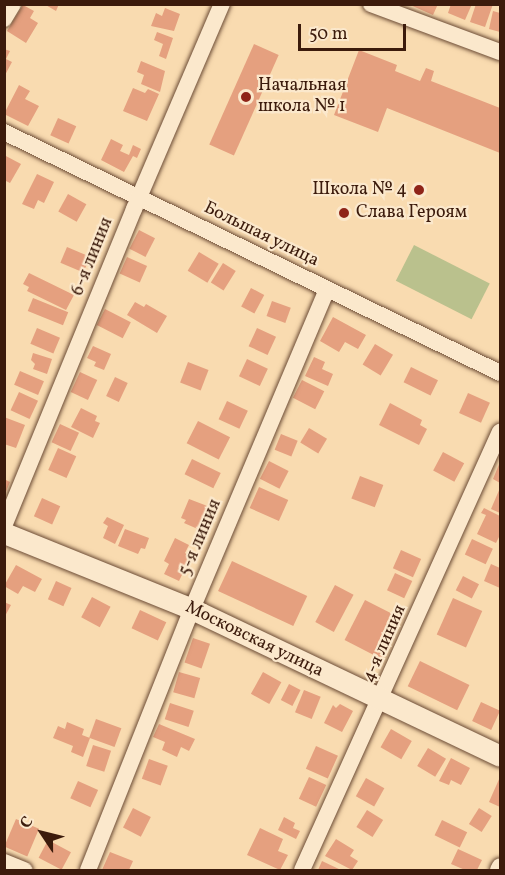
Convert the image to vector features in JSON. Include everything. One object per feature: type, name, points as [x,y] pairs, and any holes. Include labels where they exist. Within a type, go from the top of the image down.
[{"type":"street","points":[[4,19],[13,4]]},
{"type":"street","name":"6-я линия","points":[[4,526],[139,197],[222,4]]},
{"type":"street","points":[[371,4],[501,52]]},
{"type":"street","name":"Большая улица","points":[[4,132],[501,374]]},
{"type":"street","name":"5-я линия","points":[[88,870],[192,609],[327,289]]},
{"type":"street","name":"4-я линия","points":[[302,870],[501,432]]},
{"type":"street","name":"Московская улица","points":[[4,533],[192,609],[380,701],[501,756]]},
{"type":"street","points":[[4,862],[24,870]]},
{"type":"street","points":[[498,870],[501,866]]},
{"type":"green space","points":[[414,245],[490,284],[472,319],[396,281]]},
{"type":"building","points":[[44,4],[59,4],[56,11]]},
{"type":"building","points":[[408,4],[438,4],[433,15]]},
{"type":"building","points":[[451,4],[472,4],[465,20],[448,13]]},
{"type":"building","points":[[476,4],[493,4],[485,27],[470,22]]},
{"type":"building","points":[[23,5],[34,11],[30,18],[38,23],[26,43],[7,31]]},
{"type":"building","points":[[165,8],[180,14],[174,31],[151,26],[156,13],[162,16]]},
{"type":"building","points":[[493,11],[500,13],[500,32],[489,29]]},
{"type":"building","points":[[157,32],[173,38],[166,59],[159,56],[163,44],[154,40]]},
{"type":"building","points":[[254,44],[279,55],[234,155],[209,144]]},
{"type":"building","points":[[4,49],[10,51],[6,59],[12,62],[4,77]]},
{"type":"building","points":[[359,50],[397,65],[395,71],[420,81],[426,68],[434,71],[431,81],[500,108],[500,153],[387,108],[378,132],[334,115]]},
{"type":"building","points":[[141,61],[165,71],[160,92],[141,84],[144,75],[137,72]]},
{"type":"building","points":[[19,85],[30,91],[25,99],[39,106],[28,126],[4,114]]},
{"type":"building","points":[[133,88],[145,93],[148,89],[159,94],[147,121],[123,111]]},
{"type":"building","points":[[58,118],[76,126],[69,143],[50,135]]},
{"type":"building","points":[[111,139],[123,145],[120,151],[129,155],[133,145],[141,149],[137,158],[133,156],[124,172],[101,160]]},
{"type":"building","points":[[4,155],[21,164],[10,183],[4,180]]},
{"type":"building","points":[[37,174],[54,182],[44,203],[38,200],[34,209],[22,204]]},
{"type":"building","points":[[68,194],[86,204],[77,222],[58,211]]},
{"type":"building","points":[[139,230],[155,238],[146,257],[129,249]]},
{"type":"building","points":[[67,247],[90,257],[83,272],[60,263]]},
{"type":"building","points":[[199,252],[219,264],[207,283],[188,271]]},
{"type":"building","points":[[127,257],[147,266],[140,282],[120,273]]},
{"type":"building","points":[[223,263],[236,271],[224,290],[211,283]]},
{"type":"building","points":[[29,273],[74,295],[66,310],[27,291],[29,287],[23,284]]},
{"type":"building","points":[[251,288],[264,295],[254,314],[241,307]]},
{"type":"building","points":[[33,298],[68,312],[63,325],[28,311]]},
{"type":"building","points":[[272,301],[291,308],[285,323],[267,316]]},
{"type":"building","points":[[135,302],[144,307],[146,304],[167,316],[157,333],[127,315]]},
{"type":"building","points":[[105,309],[131,322],[123,338],[97,325]]},
{"type":"building","points":[[333,317],[366,335],[358,349],[345,342],[339,352],[320,341]]},
{"type":"building","points":[[37,328],[60,338],[53,353],[30,344]]},
{"type":"building","points":[[257,328],[276,337],[268,355],[249,346]]},
{"type":"building","points":[[375,344],[393,355],[381,375],[363,365]]},
{"type":"building","points":[[93,346],[111,354],[104,370],[94,366],[96,362],[87,358]]},
{"type":"building","points":[[33,353],[52,359],[47,374],[33,369],[35,364],[31,360]]},
{"type":"building","points":[[314,357],[325,362],[322,369],[333,374],[328,386],[305,376]]},
{"type":"building","points":[[247,359],[268,369],[260,386],[239,376]]},
{"type":"building","points":[[188,362],[209,370],[201,390],[180,383]]},
{"type":"building","points":[[411,367],[438,380],[431,395],[404,382]]},
{"type":"building","points":[[20,371],[44,381],[38,395],[14,385]]},
{"type":"building","points":[[80,372],[97,380],[88,400],[71,392]]},
{"type":"building","points":[[115,377],[128,383],[119,402],[106,396]]},
{"type":"building","points":[[302,380],[324,391],[315,409],[293,398]]},
{"type":"building","points":[[19,392],[38,401],[30,419],[11,410]]},
{"type":"building","points":[[468,393],[490,403],[481,423],[459,413]]},
{"type":"building","points":[[227,401],[248,411],[239,429],[219,419]]},
{"type":"building","points":[[390,403],[422,420],[420,425],[427,429],[419,445],[379,425]]},
{"type":"building","points":[[81,408],[97,416],[95,421],[100,423],[93,438],[71,427]]},
{"type":"building","points":[[4,417],[25,425],[16,448],[4,444]]},
{"type":"building","points":[[198,421],[230,437],[219,460],[187,443]]},
{"type":"building","points":[[60,424],[79,433],[71,451],[52,442]]},
{"type":"building","points":[[309,428],[327,439],[318,453],[300,443]]},
{"type":"building","points":[[281,434],[298,441],[291,457],[275,450]]},
{"type":"building","points":[[58,448],[76,456],[67,478],[48,470]]},
{"type":"building","points":[[443,452],[464,463],[454,482],[433,471]]},
{"type":"building","points":[[192,459],[221,473],[213,488],[185,474]]},
{"type":"building","points":[[269,461],[289,471],[280,489],[260,479]]},
{"type":"building","points":[[500,462],[500,483],[493,479]]},
{"type":"building","points":[[360,476],[383,485],[375,507],[351,498]]},
{"type":"building","points":[[4,479],[10,482],[5,494],[4,494]]},
{"type":"building","points":[[259,487],[288,500],[279,521],[250,508]]},
{"type":"building","points":[[500,488],[500,513],[491,509]]},
{"type":"building","points":[[42,498],[60,506],[52,524],[34,516]]},
{"type":"building","points":[[189,499],[210,507],[200,530],[184,523],[186,520],[181,518]]},
{"type":"building","points":[[484,508],[500,516],[500,535],[496,543],[477,534],[486,515],[481,513]]},
{"type":"building","points":[[107,517],[124,525],[115,544],[103,538],[108,526],[103,523]]},
{"type":"building","points":[[125,529],[149,538],[145,549],[141,548],[138,554],[118,546]]},
{"type":"building","points":[[175,538],[189,545],[185,553],[191,556],[179,581],[164,574],[169,564],[164,561]]},
{"type":"building","points":[[472,539],[493,549],[486,564],[465,554]]},
{"type":"building","points":[[401,550],[421,559],[413,577],[393,568]]},
{"type":"building","points":[[232,561],[307,596],[293,626],[218,591]]},
{"type":"building","points":[[491,564],[500,568],[500,588],[484,581]]},
{"type":"building","points":[[16,565],[42,579],[35,592],[23,586],[18,594],[4,586]]},
{"type":"building","points":[[395,573],[412,581],[404,598],[387,590]]},
{"type":"building","points":[[463,576],[479,584],[472,598],[456,590]]},
{"type":"building","points":[[56,581],[72,588],[63,606],[48,599]]},
{"type":"building","points":[[335,585],[354,595],[334,632],[315,622]]},
{"type":"building","points":[[92,597],[111,607],[100,627],[81,617]]},
{"type":"building","points":[[453,598],[482,611],[466,648],[437,635]]},
{"type":"building","points":[[365,600],[402,619],[382,659],[345,640]]},
{"type":"building","points":[[4,602],[11,605],[4,618]]},
{"type":"building","points":[[140,610],[166,622],[158,640],[132,628]]},
{"type":"building","points":[[193,638],[210,644],[202,668],[185,663]]},
{"type":"building","points":[[420,661],[469,685],[457,710],[408,686]]},
{"type":"building","points":[[179,672],[200,678],[194,698],[173,692]]},
{"type":"building","points":[[263,672],[281,682],[269,704],[251,694]]},
{"type":"building","points":[[289,684],[301,690],[292,706],[281,700]]},
{"type":"building","points":[[304,690],[321,697],[312,719],[295,712]]},
{"type":"building","points":[[481,702],[500,711],[491,730],[472,721]]},
{"type":"building","points":[[170,703],[194,711],[189,727],[165,719]]},
{"type":"building","points":[[340,704],[353,711],[342,732],[324,723],[333,705],[336,708]]},
{"type":"building","points":[[96,719],[121,728],[115,747],[89,738]]},
{"type":"building","points":[[67,722],[84,729],[82,735],[90,738],[83,757],[71,752],[73,746],[53,738],[58,726],[65,729]]},
{"type":"building","points":[[159,724],[195,739],[189,751],[181,747],[177,757],[162,750],[165,742],[153,737]]},
{"type":"building","points":[[391,729],[412,741],[401,759],[380,747]]},
{"type":"building","points":[[93,745],[111,751],[104,772],[86,766]]},
{"type":"building","points":[[316,746],[338,756],[328,779],[306,769]]},
{"type":"building","points":[[428,748],[446,759],[435,777],[417,766]]},
{"type":"building","points":[[451,758],[470,768],[461,785],[451,780],[449,785],[439,781]]},
{"type":"building","points":[[149,759],[168,766],[161,786],[142,779]]},
{"type":"building","points":[[309,777],[326,785],[316,807],[299,799]]},
{"type":"building","points":[[500,777],[500,807],[489,802]]},
{"type":"building","points":[[366,778],[384,788],[374,807],[356,796]]},
{"type":"building","points":[[78,781],[98,790],[90,807],[70,798]]},
{"type":"building","points":[[133,808],[151,817],[141,837],[123,828]]},
{"type":"building","points":[[479,808],[492,816],[482,832],[469,824]]},
{"type":"building","points":[[367,810],[383,820],[373,837],[356,827]]},
{"type":"building","points":[[284,817],[295,823],[293,828],[300,831],[296,839],[278,830]]},
{"type":"building","points":[[16,819],[39,829],[27,856],[4,847]]},
{"type":"building","points":[[442,820],[467,832],[460,848],[435,835]]},
{"type":"building","points":[[260,828],[283,839],[278,851],[288,855],[280,870],[247,855]]},
{"type":"building","points":[[336,839],[354,850],[350,856],[358,861],[352,870],[325,856]]},
{"type":"building","points":[[48,840],[71,852],[62,870],[39,858]]},
{"type":"building","points":[[458,849],[482,860],[477,870],[465,870],[451,864]]},
{"type":"building","points":[[110,852],[133,861],[129,870],[102,870]]},
{"type":"building","points":[[322,861],[341,870],[318,870]]},
{"type":"place","name":"Начальная школа № 1","points":[[246,97]]},
{"type":"place","name":"Школа № 4","points":[[419,190]]},
{"type":"place","name":"Слава Героям","points":[[344,213]]}]
